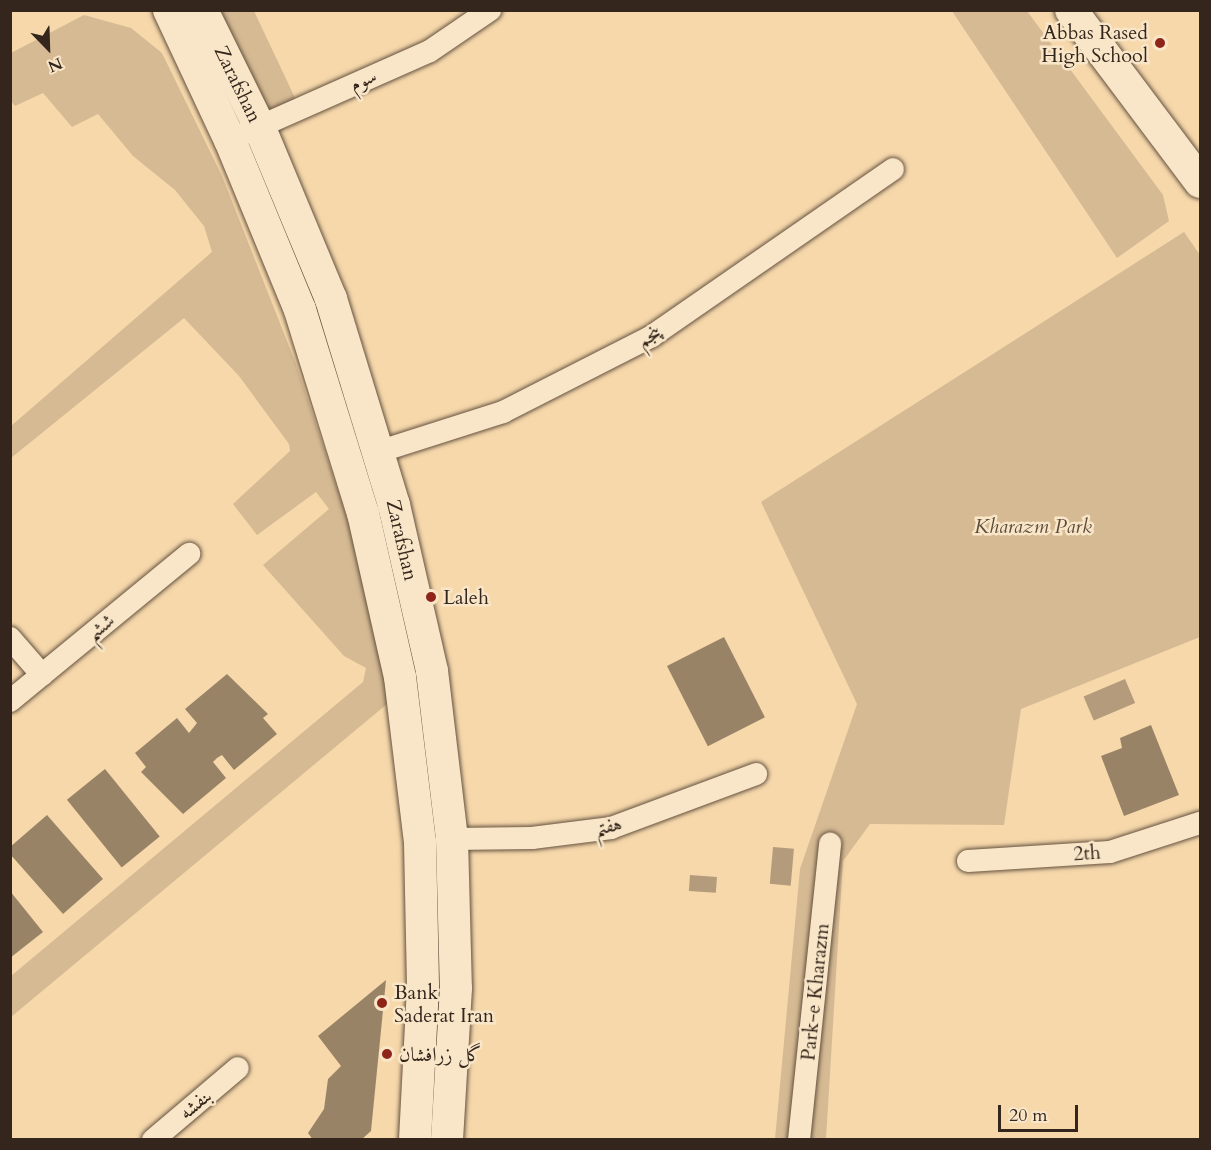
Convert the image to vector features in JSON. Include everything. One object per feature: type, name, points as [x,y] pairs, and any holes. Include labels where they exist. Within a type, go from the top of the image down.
[{"type":"street","name":"Zarafshan","points":[[169,10],[230,140],[304,322],[363,513],[400,677],[420,842],[423,987],[415,1140]]},
{"type":"street","name":"Zarafshan","points":[[202,10],[259,126],[330,299],[378,452],[432,671],[452,839],[456,988],[447,1140]]},
{"type":"street","name":"سوم","points":[[230,140],[430,51],[490,10]]},
{"type":"street","points":[[1071,10],[1200,182]]},
{"type":"street","name":"پنجم","points":[[378,452],[503,412],[652,336],[893,169]]},
{"type":"street","name":"ششم","points":[[10,701],[189,554]]},
{"type":"street","points":[[10,638],[42,675]]},
{"type":"street","name":"هفتم","points":[[452,839],[532,838],[611,828],[756,774]]},
{"type":"street","name":"2th","points":[[968,861],[1110,852],[1200,823]]},
{"type":"street","name":"Park-e Kharazm","points":[[800,1140],[830,844]]},
{"type":"street","name":"بنفشه","points":[[153,1140],[238,1068]]},
{"type":"green space","points":[[217,11],[254,11],[296,100],[269,110],[258,100]]},
{"type":"green space","points":[[952,11],[1027,11],[1163,195],[1169,221],[1117,258]]},
{"type":"green space","points":[[84,15],[131,28],[162,53],[222,176],[296,364],[349,524],[383,649],[387,704],[11,1017],[11,976],[363,682],[366,668],[344,656],[263,565],[329,509],[316,492],[257,535],[233,504],[290,451],[289,444],[239,376],[184,318],[11,458],[11,426],[212,252],[204,226],[175,190],[133,156],[98,114],[72,127],[43,93],[15,106],[11,101],[11,53]]},
{"type":"green space","name":"Kharazm Park","points":[[1184,232],[1200,255],[1200,637],[1021,709],[1004,825],[870,824],[843,861],[826,1139],[775,1139],[800,869],[857,704],[761,502]]},
{"type":"shaded area","points":[[1125,679],[1135,703],[1094,721],[1084,697]]},
{"type":"shaded area","points":[[773,847],[794,849],[791,886],[770,884]]},
{"type":"shaded area","points":[[690,875],[717,877],[716,893],[689,891]]},
{"type":"building","points":[[724,637],[765,717],[708,746],[667,666]]},
{"type":"building","points":[[227,674],[268,714],[263,718],[277,734],[234,770],[222,755],[217,758],[213,762],[226,778],[183,814],[141,772],[146,767],[135,753],[177,718],[189,733],[197,723],[185,709]]},
{"type":"building","points":[[1151,725],[1179,795],[1124,816],[1101,756],[1122,748],[1120,738]]},
{"type":"building","points":[[105,769],[160,837],[122,867],[67,800]]},
{"type":"building","points":[[47,815],[103,879],[63,914],[10,854],[10,847]]},
{"type":"building","points":[[10,891],[43,932],[10,958]]},
{"type":"building","points":[[386,980],[371,1131],[361,1140],[313,1140],[308,1133],[324,1109],[328,1079],[341,1066],[318,1036]]},
{"type":"place","name":"Abbas Rased High School","points":[[1160,43]]},
{"type":"place","name":"Laleh","points":[[431,597]]},
{"type":"place","name":"Bank Saderat Iran","points":[[382,1003]]},
{"type":"place","name":"گل زرافشان","points":[[387,1054]]}]
